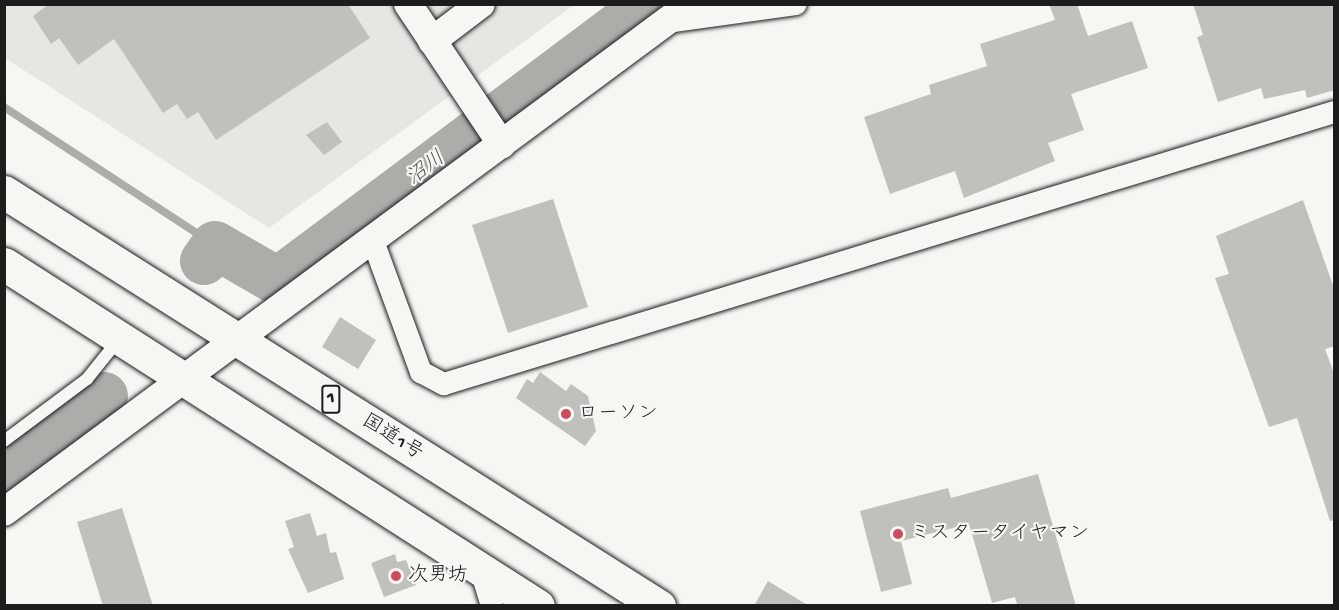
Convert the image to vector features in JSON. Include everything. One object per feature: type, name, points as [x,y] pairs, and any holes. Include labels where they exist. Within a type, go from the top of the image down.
[{"type":"highway","name":"国道1号","points":[[4,192],[659,606]]},
{"type":"highway","points":[[4,264],[538,606]]},
{"type":"street","points":[[408,4],[502,145]]},
{"type":"street","points":[[432,41],[481,4]]},
{"type":"street","points":[[4,512],[679,13],[796,4]]},
{"type":"street","points":[[373,241],[421,372],[444,384],[1335,112]]},
{"type":"street","points":[[481,570],[492,606]]},
{"type":"lane","points":[[4,441],[87,379],[119,338]]},
{"type":"shaded area","points":[[4,5],[574,5],[269,228],[5,58]]},
{"type":"building","points":[[49,4],[348,4],[370,38],[216,140],[198,112],[187,119],[177,104],[163,113],[114,39],[78,65],[59,38],[51,44],[33,16]]},
{"type":"building","points":[[1049,4],[1077,4],[1088,36],[1132,21],[1148,68],[1071,94],[1084,130],[1048,143],[1055,161],[964,198],[955,171],[890,194],[864,117],[931,94],[929,85],[987,66],[980,44],[1055,20]]},
{"type":"building","points":[[1193,4],[1335,4],[1335,90],[1307,98],[1305,90],[1264,99],[1261,88],[1218,102],[1197,37],[1203,35]]},
{"type":"building","points":[[327,122],[342,142],[324,155],[306,135]]},
{"type":"building","points":[[553,199],[588,307],[508,333],[472,225]]},
{"type":"building","points":[[1303,200],[1335,291],[1335,346],[1325,349],[1335,376],[1335,520],[1330,521],[1297,418],[1269,427],[1215,278],[1229,274],[1216,236]]},
{"type":"building","points":[[340,317],[376,340],[358,369],[322,347]]},
{"type":"building","name":"ローソン","points":[[540,372],[566,391],[571,384],[588,396],[596,431],[585,446],[516,398],[527,379],[533,383]]},
{"type":"building","points":[[1038,474],[1076,606],[1017,604],[1015,597],[992,603],[969,524],[901,541],[912,584],[881,592],[860,511],[948,488],[951,498]]},
{"type":"building","points":[[122,508],[153,606],[103,606],[77,522]]},
{"type":"building","points":[[310,513],[317,536],[326,533],[330,553],[336,552],[344,579],[308,593],[288,549],[294,547],[285,521]]},
{"type":"building","points":[[395,554],[397,562],[406,560],[416,585],[384,597],[371,563]]},
{"type":"building","points":[[768,581],[809,606],[754,606]]},
{"type":"waterway","name":"沼川","points":[[204,261],[215,245],[274,279],[286,275],[648,4]]},
{"type":"waterway","points":[[4,107],[215,245]]},
{"type":"waterway","name":"沼川","points":[[4,471],[104,396]]},
{"type":"place","name":"ローソン","points":[[566,414]]},
{"type":"place","name":"ミスタータイヤマン","points":[[898,534]]},
{"type":"place","name":"次男坊","points":[[396,576]]}]
